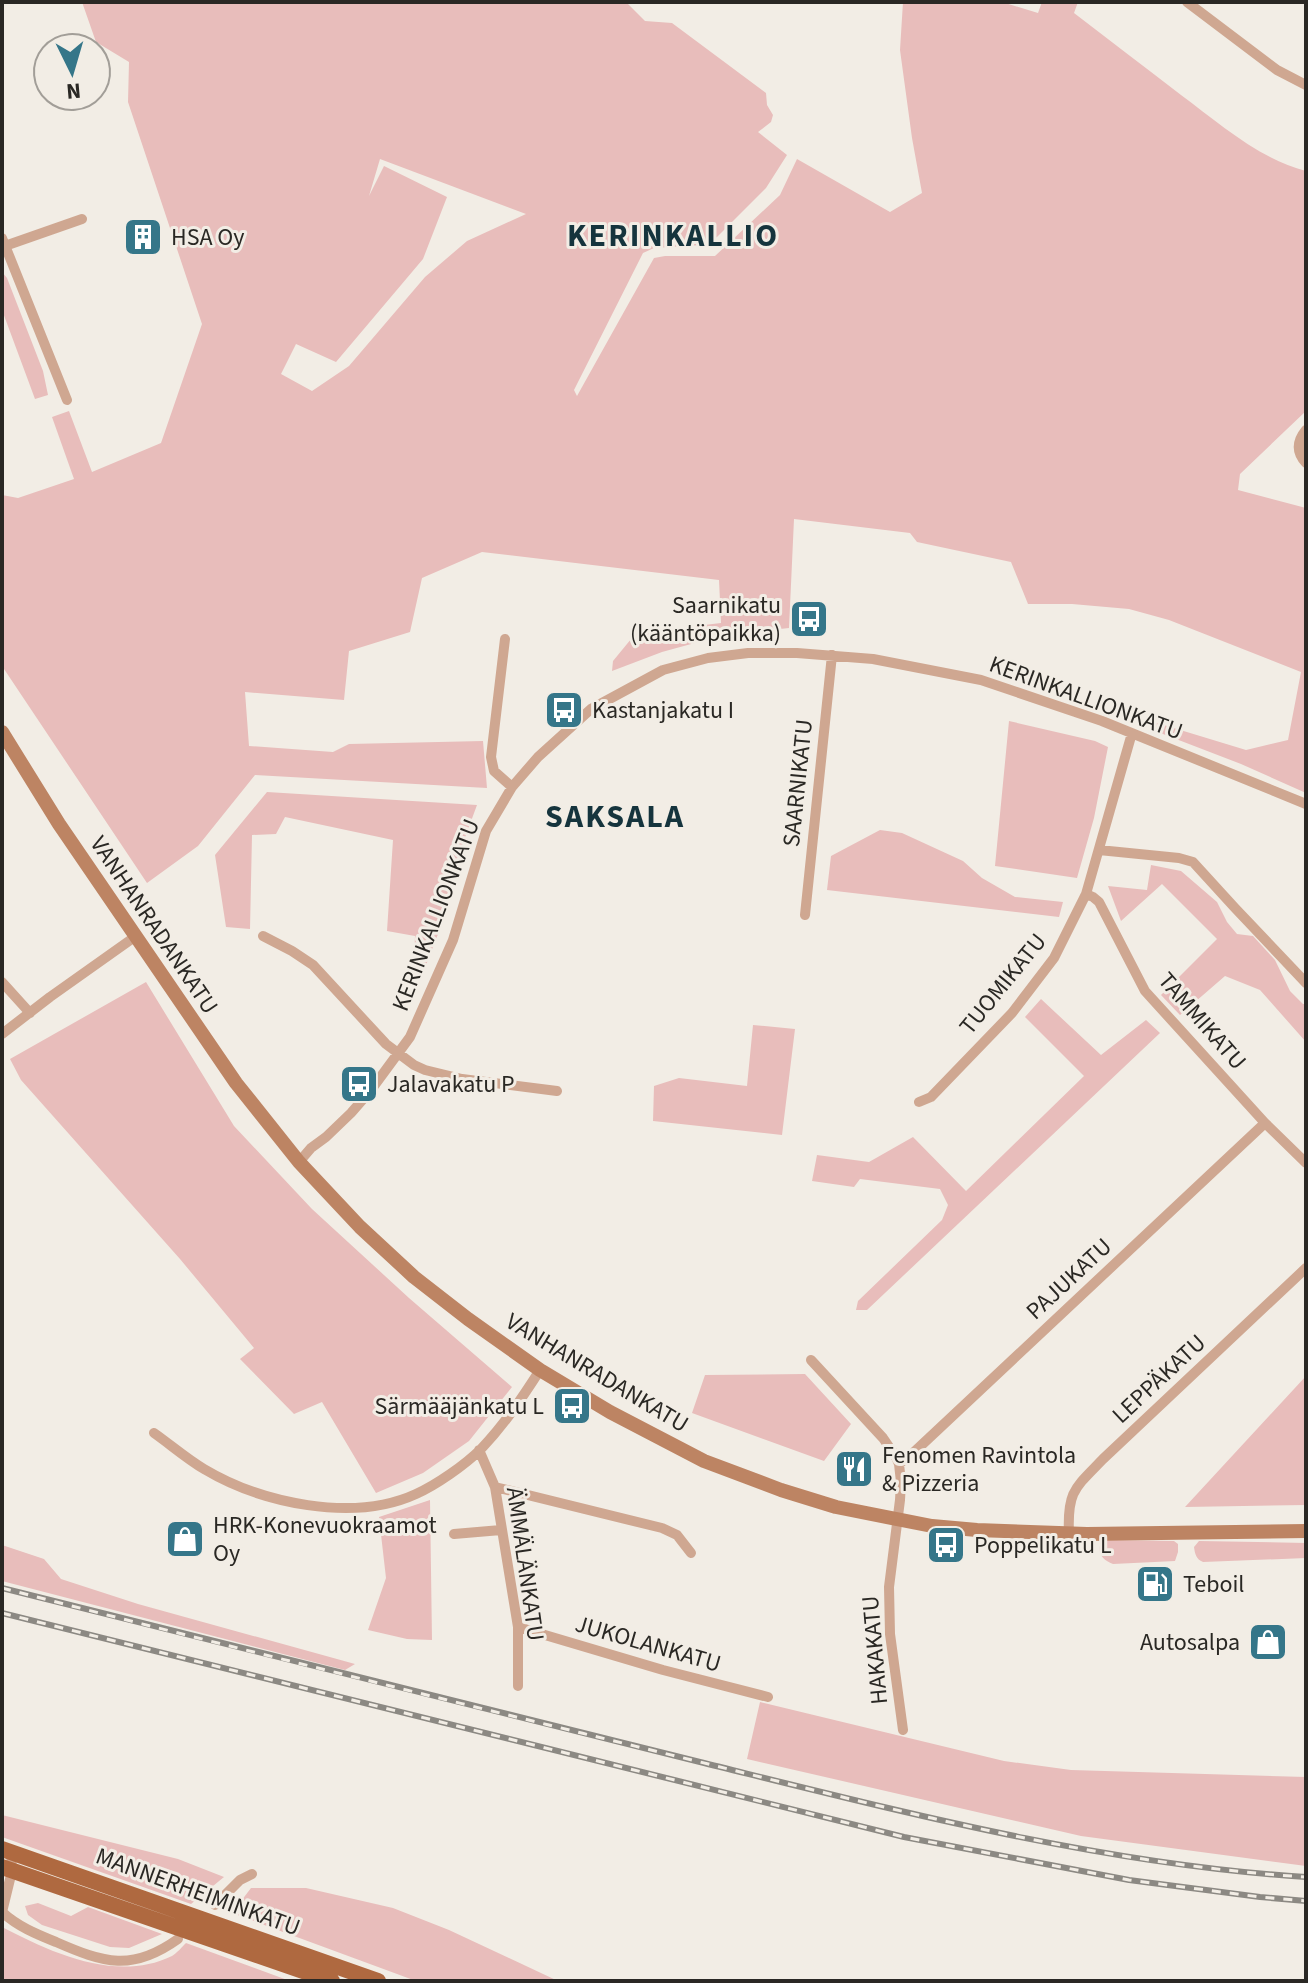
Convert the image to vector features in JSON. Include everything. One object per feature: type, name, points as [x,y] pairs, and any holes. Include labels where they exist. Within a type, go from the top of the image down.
[{"type":"main road","name":"MANNERHEIMINKATU","points":[[6,1860],[332,1981]]},
{"type":"main road","name":"MANNERHEIMINKATU","points":[[6,1860],[378,1981]]},
{"type":"street","points":[[1187,2],[1277,70],[1306,85]]},
{"type":"street","points":[[67,400],[3,244],[82,219]]},
{"type":"street","points":[[1305,430],[1299,438],[1299,450],[1306,463]]},
{"type":"street","points":[[505,639],[491,757],[494,771],[512,787]]},
{"type":"street","name":"KERINKALLIONKATU","points":[[299,1162],[351,1113],[410,1037],[453,940],[486,831],[512,787],[538,757],[591,709],[663,670],[708,658],[748,653],[797,653],[873,659],[981,680],[1132,733],[1306,804]]},
{"type":"street","name":"SAARNIKATU","points":[[805,915],[832,655]]},
{"type":"street","name":"VANHANRADANKATU","points":[[2,732],[59,824],[236,1083],[299,1162],[360,1227],[414,1277],[457,1312],[540,1370],[610,1412],[704,1461],[822,1503],[897,1520],[962,1529],[1069,1534],[1306,1531]]},
{"type":"street","name":"TUOMIKATU","points":[[919,1102],[931,1097],[1012,1013],[1054,958],[1086,894],[1132,733]]},
{"type":"street","points":[[1099,850],[1193,862],[1306,983]]},
{"type":"street","name":"TAMMIKATU","points":[[1086,894],[1099,902],[1145,991],[1265,1123],[1306,1163]]},
{"type":"street","points":[[2,1034],[136,936]]},
{"type":"street","points":[[263,936],[313,965],[386,1044],[425,1070],[462,1079],[557,1091]]},
{"type":"street","points":[[2,982],[30,1013]]},
{"type":"street","name":"PAJUKATU","points":[[899,1464],[1265,1123]]},
{"type":"street","name":"LEPPÄKATU","points":[[1069,1534],[1072,1491],[1306,1268]]},
{"type":"street","points":[[811,1360],[883,1438],[899,1464]]},
{"type":"street","points":[[154,1433],[204,1469],[250,1491],[292,1503],[341,1509],[385,1503],[416,1495],[479,1450],[504,1422],[540,1370]]},
{"type":"street","name":"ÄMMÄLÄNKATU","points":[[479,1450],[495,1487],[518,1627],[518,1686]]},
{"type":"street","name":"HAKAKATU","points":[[899,1464],[901,1482],[889,1587],[890,1634],[903,1730]]},
{"type":"street","points":[[495,1487],[662,1528],[677,1535],[691,1553]]},
{"type":"street","points":[[454,1534],[501,1530]]},
{"type":"street","name":"JUKOLANKATU","points":[[518,1627],[768,1697]]},
{"type":"street","points":[[6,1860],[2,1912],[13,1922],[41,1936],[105,1961],[149,1956],[164,1950],[178,1939]]},
{"type":"street","points":[[215,1905],[240,1880],[252,1874]]},
{"type":"shaded area","points":[[82,2],[626,2],[645,21],[672,23],[766,93],[767,105],[773,115],[771,122],[758,132],[787,155],[766,188],[717,237],[702,245],[654,248],[643,253],[574,390],[577,396],[654,258],[715,256],[780,195],[797,159],[890,212],[922,193],[900,50],[903,2],[1002,2],[1038,13],[1042,2],[1078,2],[1074,13],[1225,128],[1272,158],[1306,171],[1306,411],[1240,474],[1238,490],[1306,508],[1306,793],[1150,729],[1154,722],[1246,750],[1288,740],[1301,672],[1169,620],[1129,609],[1028,604],[1011,562],[917,542],[910,533],[794,519],[789,628],[724,635],[662,652],[612,671],[613,661],[636,633],[721,623],[719,580],[482,552],[422,578],[410,632],[349,651],[344,700],[245,692],[249,746],[333,752],[349,744],[483,741],[487,788],[255,775],[198,846],[147,883],[2,666],[2,495],[18,498],[74,479],[52,417],[69,411],[92,472],[161,443],[202,324],[128,102],[129,62],[112,52],[112,32],[92,32]],"holes":[[[380,159],[526,214],[467,241],[425,277],[349,366],[312,391],[281,374],[296,344],[336,362],[423,259],[447,197],[384,166],[369,196]]]},
{"type":"shaded area","points":[[2,272],[43,371],[48,395],[35,399],[2,310]]},
{"type":"shaded area","points":[[1009,721],[1095,741],[1108,747],[1094,818],[1077,878],[995,866]]},
{"type":"shaded area","points":[[267,792],[477,805],[453,870],[440,929],[426,965],[414,959],[415,936],[387,931],[393,840],[285,817],[276,834],[252,835],[250,929],[226,927],[215,855]]},
{"type":"shaded area","points":[[880,830],[902,833],[963,861],[982,878],[1015,897],[1063,902],[1059,917],[827,890],[831,856]]},
{"type":"shaded area","points":[[1151,865],[1181,871],[1217,902],[1237,934],[1253,936],[1275,960],[1290,991],[1306,1004],[1306,1042],[1260,990],[1225,976],[1180,1015],[1161,995],[1217,939],[1162,884],[1121,921],[1108,886],[1147,890]]},
{"type":"shaded area","points":[[146,982],[234,1126],[312,1209],[512,1387],[469,1441],[423,1473],[376,1493],[322,1402],[294,1414],[240,1359],[254,1348],[180,1259],[21,1080],[10,1059]]},
{"type":"shaded area","points":[[1041,999],[1101,1055],[1146,1020],[1160,1033],[867,1310],[856,1310],[858,1301],[942,1220],[948,1205],[940,1189],[860,1179],[854,1187],[812,1181],[817,1155],[869,1162],[913,1137],[966,1191],[1084,1076],[1025,1017]]},
{"type":"shaded area","points":[[753,1025],[795,1029],[782,1135],[653,1121],[654,1086],[679,1078],[747,1086]]},
{"type":"shaded area","points":[[805,1374],[851,1424],[824,1461],[692,1413],[705,1375]]},
{"type":"shaded area","points":[[1306,1376],[1306,1505],[1185,1507]]},
{"type":"shaded area","points":[[430,1500],[432,1640],[407,1639],[368,1630],[386,1578],[379,1517]]},
{"type":"shaded area","points":[[1105,1540],[1174,1541],[1178,1544],[1178,1552],[1175,1561],[1113,1564],[1100,1553],[1099,1547]]},
{"type":"shaded area","points":[[1199,1541],[1306,1543],[1306,1558],[1203,1562],[1194,1550]]},
{"type":"shaded area","points":[[2,1545],[44,1559],[61,1579],[138,1604],[355,1664],[345,1670],[2,1581]]},
{"type":"shaded area","points":[[760,1702],[1004,1761],[1071,1770],[1306,1777],[1306,1866],[1081,1836],[747,1759]]},
{"type":"shaded area","points":[[2,1815],[178,1859],[224,1877],[191,1904],[2,1837]]},
{"type":"shaded area","points":[[251,1888],[306,1888],[393,1908],[449,1930],[558,1981],[416,1981],[232,1913]]},
{"type":"shaded area","points":[[38,1903],[71,1916],[88,1907],[162,1934],[129,1948],[110,1947],[42,1925],[28,1915],[25,1906]]},
{"type":"shaded area","points":[[2,1927],[63,1955],[107,1966],[151,1964],[172,1956],[186,1943],[290,1981],[2,1981]]},
{"type":"railway","points":[[2,1588],[850,1799],[1000,1833],[1152,1860],[1306,1877]]},
{"type":"railway","points":[[2,1613],[904,1837],[1129,1880],[1306,1901]]},
{"type":"place","name":"HSA Oy","points":[[143,237]]},
{"type":"place","name":"Saarnikatu (kääntöpaikka)","points":[[809,619]]},
{"type":"place","name":"Kastanjakatu I","points":[[564,710]]},
{"type":"place","name":"Jalavakatu P","points":[[359,1084]]},
{"type":"place","name":"Särmääjänkatu L","points":[[572,1406]]},
{"type":"place","name":"Fenomen Ravintola & Pizzeria","points":[[854,1469]]},
{"type":"place","name":"HRK-Konevuokraamot Oy","points":[[185,1539]]},
{"type":"place","name":"Poppelikatu L","points":[[946,1545]]},
{"type":"place","name":"Teboil","points":[[1155,1584]]},
{"type":"place","name":"Autosalpa","points":[[1268,1642]]},
{"type":"district","name":"KERINKALLIO","points":[[673,236]]},
{"type":"district","name":"SAKSALA","points":[[615,817]]}]
